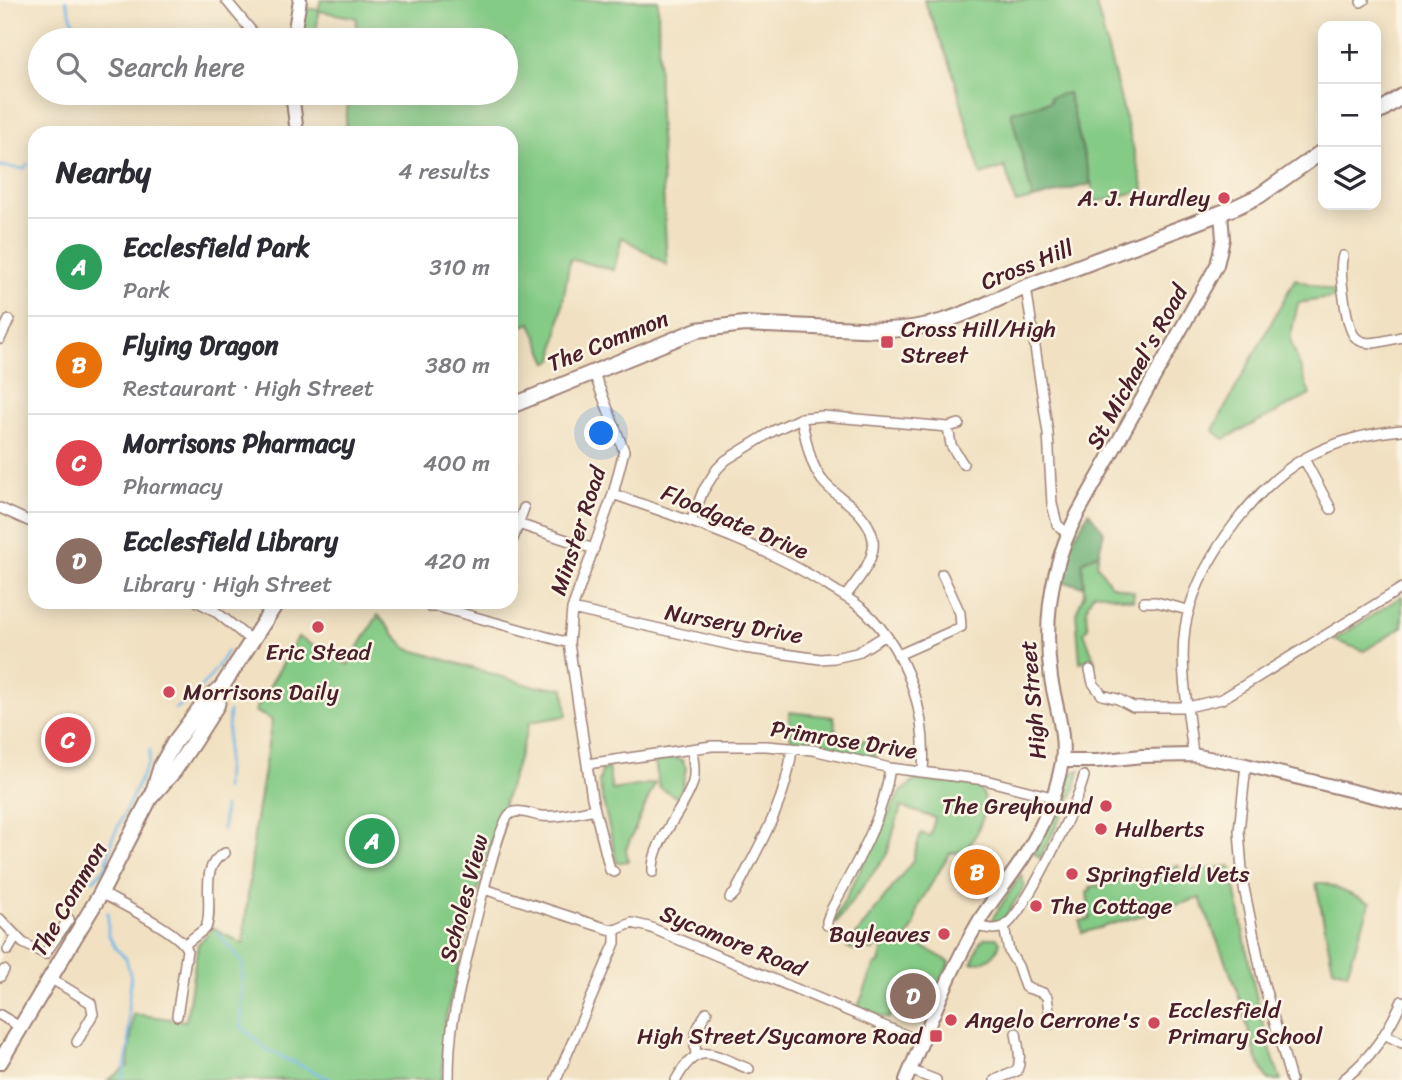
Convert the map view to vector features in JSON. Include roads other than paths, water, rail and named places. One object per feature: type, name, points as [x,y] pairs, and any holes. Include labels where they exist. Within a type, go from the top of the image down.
[{"type":"main road","points":[[1381,111],[1402,96]]},
{"type":"main road","name":"Cross Hill","points":[[724,325],[906,330],[949,321],[1026,287],[1221,213],[1258,196],[1318,154]]},
{"type":"main road","name":"The Common","points":[[518,403],[689,332],[724,325]]},
{"type":"main road","name":"The Common","points":[[0,1062],[102,893],[153,794],[174,771],[194,741],[216,705],[221,688],[273,609]]},
{"type":"street","points":[[226,0],[249,28]]},
{"type":"street","points":[[295,28],[300,0]]},
{"type":"street","points":[[294,105],[296,126]]},
{"type":"street","name":"St Michael's Road","points":[[1067,534],[1217,265],[1223,239],[1221,213]]},
{"type":"street","points":[[1343,256],[1340,267],[1349,322],[1356,338],[1373,343],[1402,337]]},
{"type":"street","points":[[1026,287],[1048,433],[1052,504],[1058,524],[1067,534]]},
{"type":"street","points":[[0,339],[9,320]]},
{"type":"street","name":"Minster Road","points":[[593,371],[624,451],[613,494],[572,609],[569,643],[595,809],[610,870],[614,872]]},
{"type":"street","points":[[691,522],[703,491],[726,460],[800,418],[823,416],[948,427],[959,424]]},
{"type":"street","points":[[800,418],[810,453],[822,480],[863,518],[874,537],[874,553],[845,597]]},
{"type":"street","points":[[948,427],[951,445],[963,464]]},
{"type":"street","points":[[1194,755],[1183,652],[1188,610],[1202,574],[1226,536],[1263,491],[1304,459],[1360,436],[1402,430]]},
{"type":"street","points":[[1304,459],[1331,509]]},
{"type":"street","name":"Floodgate Drive","points":[[613,494],[779,557],[864,610],[886,635],[910,680],[921,716],[925,754],[923,772]]},
{"type":"street","points":[[0,508],[28,521]]},
{"type":"street","points":[[524,508],[518,524],[594,549]]},
{"type":"street","name":"High Street","points":[[908,1075],[976,926],[1026,855],[1040,829],[1052,797],[1062,761],[1061,734],[1049,659],[1048,619],[1055,573],[1067,534]]},
{"type":"street","points":[[898,655],[961,627],[963,621],[942,575]]},
{"type":"street","points":[[1090,670],[1098,691],[1133,707],[1188,707],[1222,699],[1402,588]]},
{"type":"street","points":[[1144,602],[1156,602],[1188,610]]},
{"type":"street","points":[[211,609],[253,642]]},
{"type":"street","points":[[446,609],[569,643]]},
{"type":"street","name":"Nursery Drive","points":[[572,609],[744,648],[820,659],[857,653],[886,635]]},
{"type":"street","name":"Primrose Drive","points":[[587,764],[736,745],[792,748],[839,755],[890,768],[985,780],[1052,797]]},
{"type":"street","points":[[730,898],[736,893],[783,796],[792,748]]},
{"type":"street","points":[[653,872],[654,858],[691,786],[694,769],[692,749]]},
{"type":"street","points":[[1062,761],[1194,755],[1401,800]]},
{"type":"street","points":[[1246,765],[1239,831],[1243,883],[1263,981],[1291,1080]]},
{"type":"street","points":[[827,925],[831,910],[878,818],[890,768]]},
{"type":"street","points":[[976,926],[992,929],[1004,927],[1020,911],[1077,796],[1084,776]]},
{"type":"street","name":"Scholes View","points":[[449,1080],[453,1023],[484,889],[505,821],[512,813],[524,812],[545,817],[595,809]]},
{"type":"street","points":[[186,944],[206,928],[209,913],[209,877],[215,863],[225,853]]},
{"type":"street","name":"Sycamore Road","points":[[484,889],[615,930],[632,923],[649,927],[922,1042]]},
{"type":"street","points":[[102,893],[186,944],[177,1016]]},
{"type":"street","points":[[0,919],[23,943],[45,954],[69,919]]},
{"type":"street","points":[[1004,927],[1009,951],[1018,966],[1025,987],[1047,997],[1051,1024]]},
{"type":"street","points":[[556,1080],[615,943],[615,930]]},
{"type":"street","points":[[8,950],[16,937]]},
{"type":"street","points":[[50,978],[91,1003],[93,1014],[77,1042]]},
{"type":"street","points":[[1343,1080],[1356,1070],[1386,1035],[1402,1000]]},
{"type":"street","points":[[696,1054],[695,1030],[707,1012]]},
{"type":"street","points":[[0,1015],[20,1027]]},
{"type":"street","points":[[995,1080],[1017,1071],[1020,1062],[1016,1033]]},
{"type":"street","points":[[1386,1035],[1402,1043]]},
{"type":"street","points":[[676,1080],[696,1054],[704,1053],[749,1069]]},
{"type":"street","points":[[908,1075],[936,1080]]},
{"type":"waterway","points":[[66,0],[74,28]]},
{"type":"waterway","points":[[0,166],[24,169],[28,164]]},
{"type":"waterway","points":[[175,709],[205,683],[227,651]]},
{"type":"waterway","points":[[225,789],[229,712]]},
{"type":"waterway","points":[[93,880],[106,867],[112,839],[149,761],[150,750]]},
{"type":"waterway","points":[[223,830],[224,807]]},
{"type":"waterway","points":[[108,912],[108,934],[116,949],[126,958],[131,978],[128,1007],[129,1045],[122,1080]]},
{"type":"waterway","points":[[217,932],[243,965],[241,1026],[267,1050],[332,1080]]},
{"type":"place","name":"A. J. Hurdley","points":[[1224,198]]},
{"type":"place","name":"Cross Hill/High Street","points":[[887,342]]},
{"type":"place","name":"Eric Stead","points":[[318,627]]},
{"type":"place","name":"Morrisons Daily","points":[[169,692]]},
{"type":"place","name":"Morrisons Pharmacy","points":[[68,740]]},
{"type":"place","name":"The Greyhound","points":[[1106,806]]},
{"type":"place","name":"Hulberts","points":[[1101,829]]},
{"type":"place","name":"Ecclesfield Park","points":[[372,841]]},
{"type":"place","name":"Flying Dragon","points":[[977,872]]},
{"type":"place","name":"Springfield Vets","points":[[1072,874]]},
{"type":"place","name":"The Cottage","points":[[1036,906]]},
{"type":"place","name":"Bayleaves","points":[[944,934]]},
{"type":"place","name":"Ecclesfield Library","points":[[913,996]]},
{"type":"place","name":"Angelo Cerrone's","points":[[951,1020]]},
{"type":"place","name":"Ecclesfield Primary School","points":[[1154,1023]]},
{"type":"place","name":"High Street/Sycamore Road","points":[[936,1036]]}]
